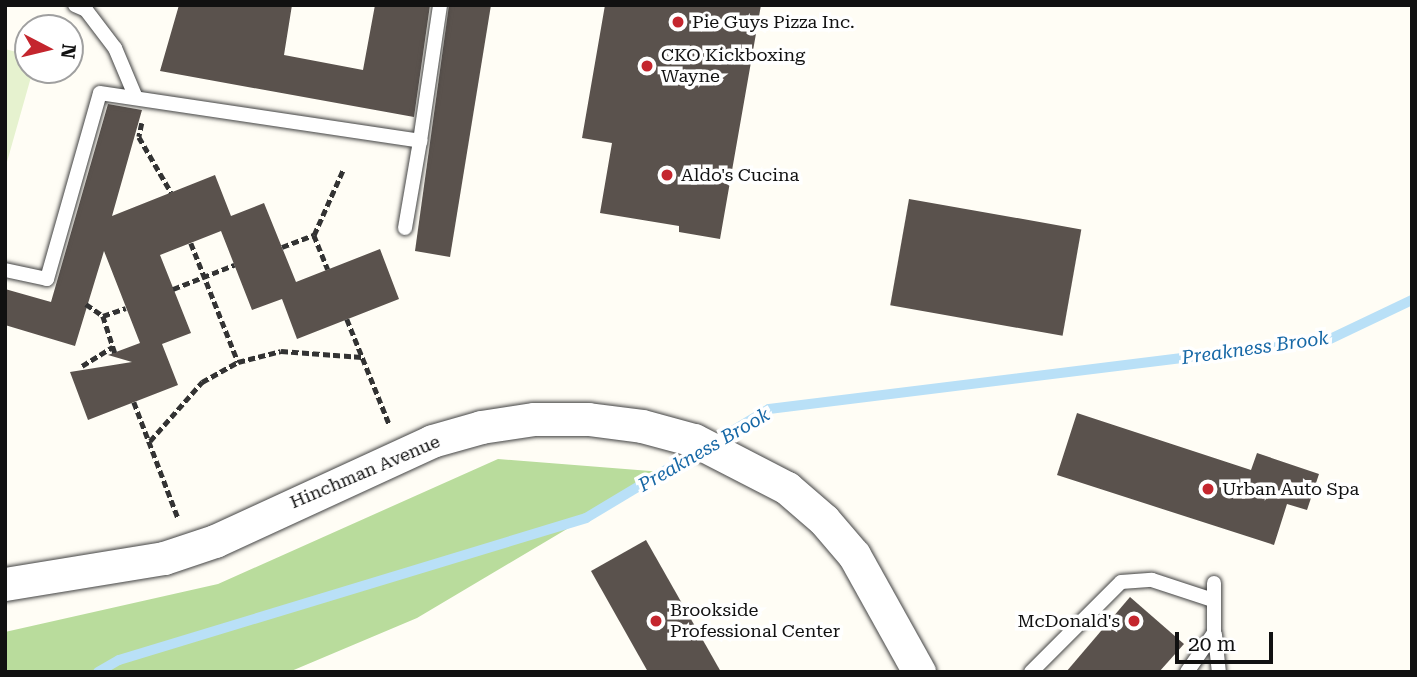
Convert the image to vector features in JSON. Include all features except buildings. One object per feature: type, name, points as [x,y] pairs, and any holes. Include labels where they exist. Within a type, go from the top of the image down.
[{"type":"street","name":"Hinchman Avenue","points":[[5,584],[164,558],[215,541],[432,441],[481,427],[534,419],[588,419],[642,426],[697,442],[787,488],[824,520],[854,555],[919,672]]},
{"type":"lane","points":[[75,5],[86,10],[115,48],[135,98]]},
{"type":"lane","points":[[405,228],[440,5]]},
{"type":"lane","points":[[5,270],[47,279],[100,93],[420,141]]},
{"type":"lane","points":[[1031,672],[1121,582],[1152,580],[1213,600]]},
{"type":"lane","points":[[1214,583],[1214,633],[1219,672]]},
{"type":"lane","points":[[1187,672],[1214,633]]},
{"type":"path","points":[[145,112],[139,136],[172,192]]},
{"type":"path","points":[[282,247],[314,234],[343,170]]},
{"type":"path","points":[[314,234],[328,269]]},
{"type":"path","points":[[191,243],[238,362]]},
{"type":"path","points":[[173,289],[234,265]]},
{"type":"path","points":[[82,366],[114,350],[103,316],[86,304]]},
{"type":"path","points":[[103,316],[126,308]]},
{"type":"path","points":[[347,319],[391,428]]},
{"type":"path","points":[[150,441],[195,388],[238,362],[281,351],[362,357]]},
{"type":"path","points":[[134,402],[178,518]]},
{"type":"green space","points":[[5,49],[14,51],[14,84],[29,84],[5,169]]},
{"type":"green space","points":[[498,459],[663,472],[417,618],[289,672],[5,672],[5,632],[218,584]]},
{"type":"waterway","name":"Preakness Brook","points":[[714,442],[769,409],[1328,340],[1412,300]]},
{"type":"waterway","name":"Preakness Brook","points":[[98,672],[119,660],[586,518],[701,449]]},
{"type":"place","name":"Pie Guys Pizza Inc.","points":[[678,22]]},
{"type":"place","name":"CKO Kickboxing Wayne","points":[[647,66]]},
{"type":"place","name":"Aldo's Cucina","points":[[667,175]]},
{"type":"place","name":"Urban Auto Spa","points":[[1208,489]]},
{"type":"place","name":"Brookside Professional Center","points":[[656,621]]},
{"type":"place","name":"McDonald's","points":[[1134,621]]}]
